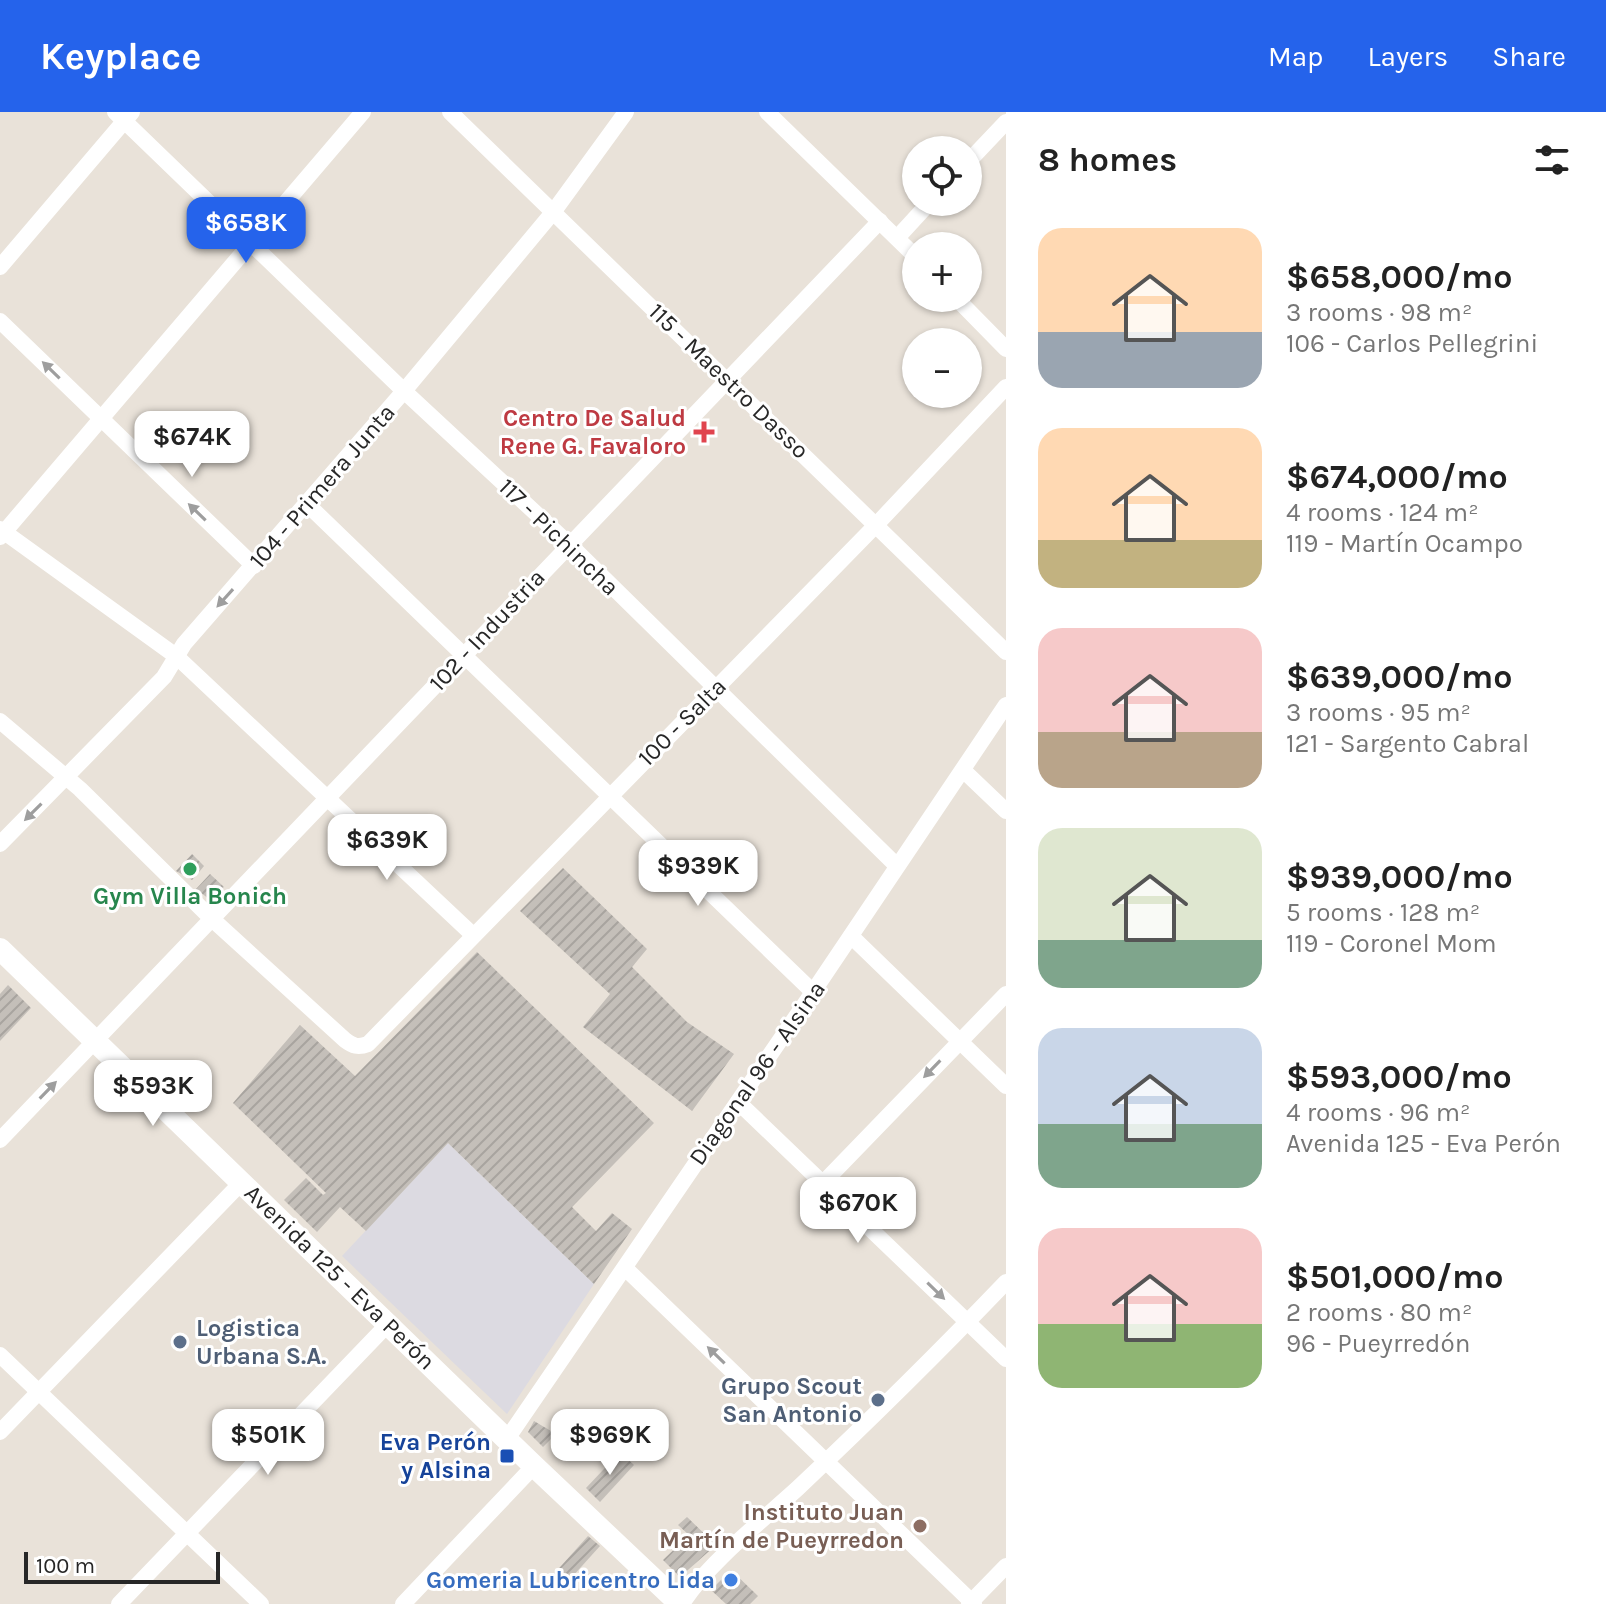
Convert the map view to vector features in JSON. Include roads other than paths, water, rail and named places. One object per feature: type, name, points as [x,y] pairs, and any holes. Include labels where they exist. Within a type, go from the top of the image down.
[{"type":"main road","name":"Avenida 125 - Eva Perón","points":[[0,949],[534,1466],[681,1604]]},
{"type":"street","points":[[363,112],[102,420],[1,533],[176,656],[473,935]]},
{"type":"street","name":"115 - Maestro Dasso","points":[[450,112],[1006,652]]},
{"type":"street","name":"104 - Primera Junta","points":[[0,844],[164,677],[176,656],[554,211],[626,112]]},
{"type":"street","points":[[767,112],[902,243]]},
{"type":"street","points":[[0,267],[124,115]]},
{"type":"street","name":"117 - Pichincha","points":[[124,115],[404,391],[569,544],[897,866]]},
{"type":"street","points":[[982,147],[1006,122]]},
{"type":"street","points":[[897,238],[917,216]]},
{"type":"street","name":"102 - Industria","points":[[0,1140],[880,221]]},
{"type":"street","points":[[970,312],[1006,349]]},
{"type":"street","points":[[0,321],[254,566]]},
{"type":"street","name":"100 - Salta","points":[[212,919],[353,1046],[368,1044],[876,525],[1006,387]]},
{"type":"street","points":[[307,504],[813,992]]},
{"type":"street","name":"Diagonal 96 - Alsina","points":[[507,1439],[1006,705]]},
{"type":"street","points":[[0,721],[66,777],[212,919]]},
{"type":"street","points":[[963,770],[1006,811]]},
{"type":"street","points":[[851,936],[1006,1086]]},
{"type":"street","points":[[823,1183],[1006,994]]},
{"type":"street","points":[[738,1102],[1006,1359]]},
{"type":"street","points":[[0,1432],[242,1182]]},
{"type":"street","points":[[625,1268],[971,1603],[1006,1566]]},
{"type":"street","points":[[681,1604],[713,1568],[827,1461],[1006,1282]]},
{"type":"street","points":[[119,1604],[389,1323]]},
{"type":"street","points":[[0,1355],[261,1604]]},
{"type":"street","points":[[403,1604],[534,1466]]},
{"type":"place","name":"Centro De Salud Rene G. Favaloro","points":[[704,432]]},
{"type":"place","name":"Gym Villa Bonich","points":[[190,869]]},
{"type":"place","name":"Logistica Urbana S.A.","points":[[180,1342]]},
{"type":"place","name":"Grupo Scout San Antonio","points":[[878,1400]]},
{"type":"place","name":"Eva Perón y Alsina","points":[[507,1456]]},
{"type":"place","name":"Instituto Juan Martín de Pueyrredon","points":[[920,1526]]},
{"type":"place","name":"Gomeria Lubricentro Lida","points":[[731,1580]]}]
